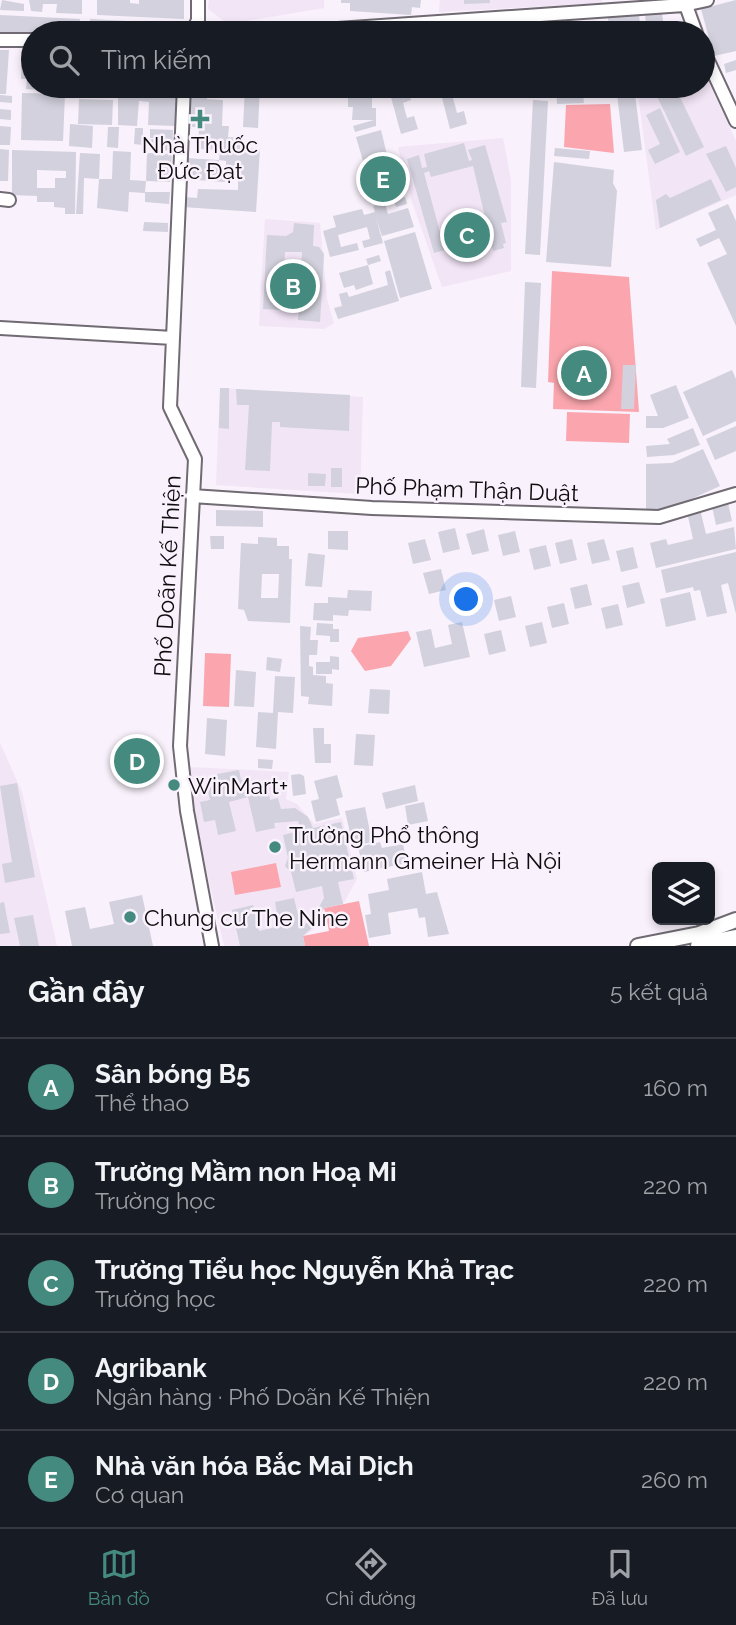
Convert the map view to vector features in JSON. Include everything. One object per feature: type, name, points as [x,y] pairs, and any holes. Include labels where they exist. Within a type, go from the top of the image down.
[{"type":"highway","points":[[700,940],[736,937]]},
{"type":"main road","points":[[638,946],[700,940],[736,920]]},
{"type":"street","points":[[198,0],[198,21]]},
{"type":"street","points":[[436,21],[707,0]]},
{"type":"street","points":[[684,2],[691,21]]},
{"type":"street","points":[[0,40],[21,40]]},
{"type":"street","points":[[715,76],[736,121]]},
{"type":"street","name":"Phố Doãn Kế Thiện","points":[[183,98],[170,407],[195,459],[180,746],[187,811],[212,946]]},
{"type":"street","points":[[0,328],[173,338]]},
{"type":"street","name":"Phố Phạm Thận Duật","points":[[192,496],[372,508],[659,517],[736,494]]},
{"type":"shaded area","points":[[209,0],[324,0],[324,8],[246,21],[224,21],[208,9]]},
{"type":"shaded area","points":[[440,0],[602,0],[602,3],[439,12]]},
{"type":"shaded area","points":[[715,96],[736,141],[736,195],[656,230],[639,98]]},
{"type":"shaded area","points":[[610,104],[614,153],[564,147],[566,105]]},
{"type":"shaded area","points":[[503,138],[511,180],[511,271],[442,287],[411,199],[398,147]]},
{"type":"shaded area","points":[[265,219],[320,223],[327,299],[334,323],[324,329],[259,326]]},
{"type":"shaded area","points":[[552,271],[629,277],[639,412],[553,409],[554,383],[548,382]]},
{"type":"shaded area","points":[[220,388],[363,397],[360,494],[216,485]]},
{"type":"shaded area","points":[[567,412],[630,414],[629,443],[566,441]]},
{"type":"shaded area","points":[[408,631],[411,639],[391,666],[365,671],[351,651],[358,638]]},
{"type":"shaded area","points":[[205,653],[231,654],[229,707],[203,706]]},
{"type":"shaded area","points":[[0,743],[22,792],[57,946],[0,946]]},
{"type":"shaded area","name":"Trường Phổ thông Hermann Gmeiner Hà Nội","points":[[188,767],[289,772],[286,799],[297,804],[314,824],[342,818],[357,879],[343,904],[324,908],[321,925],[303,936],[305,946],[224,946],[188,790]]},
{"type":"shaded area","points":[[276,863],[281,887],[235,895],[231,872]]},
{"type":"shaded area","points":[[359,901],[369,946],[305,946],[303,936],[329,931],[324,908]]},
{"type":"building","points":[[2,0],[24,4],[24,11],[0,10]]},
{"type":"building","points":[[29,0],[82,0],[82,14],[56,13],[57,4],[43,4],[42,12],[31,11]]},
{"type":"building","points":[[97,0],[130,0],[130,3],[139,4],[139,0],[184,0],[184,19],[97,15]]},
{"type":"building","points":[[341,0],[421,0],[420,8],[412,7],[411,15],[350,11],[350,3],[341,3]]},
{"type":"building","points":[[464,0],[490,0],[490,3],[464,4]]},
{"type":"building","points":[[736,0],[736,51],[715,56],[715,21],[704,21],[701,9]]},
{"type":"building","points":[[662,12],[663,21],[646,21],[645,14]]},
{"type":"building","points":[[639,14],[640,21],[608,21],[608,18]]},
{"type":"building","points":[[0,15],[80,19],[21,21],[21,37],[0,38]]},
{"type":"building","points":[[90,19],[127,21],[90,21]]},
{"type":"building","points":[[0,50],[9,50],[6,94],[0,94]]},
{"type":"building","points":[[736,60],[736,70],[726,73],[724,64]]},
{"type":"building","points":[[0,95],[12,96],[12,103],[0,102]]},
{"type":"building","points":[[22,98],[65,98],[63,141],[21,140]]},
{"type":"building","points":[[118,98],[177,98],[176,126],[148,125],[149,102],[139,101],[137,126],[118,125]]},
{"type":"building","points":[[186,98],[223,100],[222,126],[229,126],[228,137],[241,138],[240,148],[260,149],[256,212],[183,207],[184,197],[197,198],[198,189],[238,190],[238,178],[225,178],[225,182],[184,179],[185,158],[219,160],[220,150],[198,149],[199,127],[192,127],[193,120],[185,120]],"holes":[[[219,160],[226,161],[226,168],[219,167]]]},
{"type":"building","points":[[244,98],[259,98],[258,128],[243,127]]},
{"type":"building","points":[[348,98],[372,98],[372,108],[376,108],[376,126],[355,132],[353,126],[374,120],[352,120],[353,107],[348,107]]},
{"type":"building","points":[[391,98],[411,100],[403,103],[407,118],[414,116],[418,129],[401,134]]},
{"type":"building","points":[[442,98],[453,98],[457,113],[464,111],[467,124],[450,129]]},
{"type":"building","points":[[557,98],[583,98],[584,103],[557,104]]},
{"type":"building","points":[[617,98],[636,98],[642,150],[624,152]]},
{"type":"building","points":[[658,98],[680,98],[704,147],[686,156]]},
{"type":"building","points":[[79,99],[113,100],[112,125],[78,124]]},
{"type":"building","points":[[533,100],[548,101],[540,255],[525,254]]},
{"type":"building","points":[[660,108],[680,152],[655,164],[648,150],[660,144],[646,115]]},
{"type":"building","points":[[0,109],[11,110],[11,120],[0,119]]},
{"type":"building","points":[[70,124],[93,126],[92,148],[69,146]]},
{"type":"building","points":[[0,126],[11,127],[10,145],[0,145]]},
{"type":"building","points":[[108,127],[119,127],[118,148],[107,147]]},
{"type":"building","points":[[135,128],[143,128],[143,145],[134,144]]},
{"type":"building","points":[[150,129],[173,130],[172,151],[149,149],[149,140],[157,138],[150,138]]},
{"type":"building","points":[[381,130],[387,155],[363,161],[356,137]]},
{"type":"building","points":[[464,143],[469,161],[472,160],[468,150],[485,145],[507,222],[501,223],[506,243],[503,244],[504,248],[493,251],[473,166],[431,177],[429,171],[424,173],[445,250],[434,253],[407,159],[419,155],[422,168],[427,167],[424,154]]},
{"type":"building","points":[[726,146],[736,168],[736,187],[726,192],[706,154]]},
{"type":"building","points":[[555,148],[590,151],[589,159],[554,156]]},
{"type":"building","points":[[0,149],[9,150],[8,181],[0,181]]},
{"type":"building","points":[[12,150],[76,152],[75,214],[65,214],[65,208],[54,207],[54,202],[37,202],[37,196],[12,195]],"holes":[[[37,170],[66,171],[66,178],[55,178],[55,188],[37,188]]]},
{"type":"building","points":[[113,151],[131,152],[130,180],[146,181],[145,192],[170,192],[169,204],[145,202],[145,193],[129,192],[128,212],[97,208],[99,179],[112,179]]},
{"type":"building","points":[[80,153],[100,154],[99,179],[84,178],[83,214],[76,214]]},
{"type":"building","points":[[147,153],[172,154],[170,182],[146,181]]},
{"type":"building","points":[[391,159],[399,194],[376,200],[367,165]]},
{"type":"building","points":[[554,162],[614,170],[613,183],[617,191],[611,267],[546,262]]},
{"type":"building","points":[[711,179],[721,200],[660,228],[656,200],[666,194],[670,198]]},
{"type":"building","points":[[405,197],[407,204],[396,207],[394,200]]},
{"type":"building","points":[[385,203],[388,214],[408,208],[414,227],[382,236],[376,218],[383,243],[364,248],[362,241],[370,239],[367,227],[338,235],[341,247],[357,243],[359,250],[330,257],[323,231],[336,227],[333,216],[362,209],[364,215],[375,212],[373,206]]},
{"type":"building","points":[[728,204],[736,221],[736,326],[707,263],[727,254],[719,238],[700,247],[696,239],[716,230],[708,213]]},
{"type":"building","points":[[144,222],[168,223],[168,232],[143,231]]},
{"type":"building","points":[[294,223],[314,225],[313,246],[319,247],[324,254],[320,322],[298,320],[302,252],[285,252],[281,310],[263,309],[267,235],[286,236],[293,232]]},
{"type":"building","points":[[415,232],[432,289],[400,298],[384,241]]},
{"type":"building","points":[[379,255],[381,261],[368,265],[366,259]]},
{"type":"building","points":[[368,265],[373,284],[356,290],[354,285],[344,288],[339,273]]},
{"type":"building","points":[[390,270],[399,301],[338,319],[334,308],[342,306],[339,294],[347,292],[349,297],[388,285],[385,272]]},
{"type":"building","points":[[525,282],[541,283],[536,388],[521,387]]},
{"type":"building","points":[[623,365],[636,365],[634,409],[621,409]]},
{"type":"building","points":[[732,370],[736,379],[736,421],[703,436],[683,392]]},
{"type":"building","points":[[676,385],[689,418],[663,428],[646,428],[646,416],[658,416],[650,395]]},
{"type":"building","points":[[220,388],[229,388],[229,429],[219,428]]},
{"type":"building","points":[[236,389],[350,395],[349,431],[280,427],[280,422],[272,422],[270,471],[245,470],[249,405],[237,405]]},
{"type":"building","points":[[736,426],[736,451],[715,460],[706,439]]},
{"type":"building","points":[[693,428],[700,445],[674,455],[647,457],[646,446],[670,444],[667,439]]},
{"type":"building","points":[[703,449],[720,486],[667,510],[646,511],[646,464],[672,463]]},
{"type":"building","points":[[331,468],[342,468],[342,487],[331,487]]},
{"type":"building","points":[[308,473],[326,474],[325,486],[308,486]]},
{"type":"building","points":[[728,503],[732,521],[716,525],[712,506]]},
{"type":"building","points":[[700,509],[706,534],[734,527],[736,549],[656,568],[650,543],[666,539],[668,545],[693,539],[687,512]]},
{"type":"building","points":[[216,510],[263,511],[263,527],[216,526]]},
{"type":"building","points":[[455,528],[460,549],[443,553],[438,532]]},
{"type":"building","points":[[484,529],[489,551],[472,555],[466,534]]},
{"type":"building","points":[[328,531],[348,531],[348,550],[328,549]]},
{"type":"building","points":[[515,531],[520,552],[503,556],[498,535]]},
{"type":"building","points":[[210,536],[224,536],[224,549],[211,549]]},
{"type":"building","points":[[258,537],[277,538],[277,546],[289,546],[289,559],[292,559],[290,623],[248,621],[244,610],[238,609],[241,543],[258,544]],"holes":[[[262,574],[279,574],[278,598],[261,598]]]},
{"type":"building","points":[[425,539],[431,560],[413,564],[408,543]]},
{"type":"building","points":[[572,539],[577,560],[560,564],[555,543]]},
{"type":"building","points":[[604,539],[610,560],[592,564],[587,543]]},
{"type":"building","points":[[546,545],[551,566],[534,570],[529,549]]},
{"type":"building","points":[[633,547],[638,568],[621,572],[616,551]]},
{"type":"building","points":[[736,552],[736,614],[728,583],[721,585],[727,613],[707,617],[700,590],[694,591],[693,587],[666,593],[661,570]]},
{"type":"building","points":[[308,553],[325,555],[322,587],[305,586]]},
{"type":"building","points":[[441,569],[446,590],[429,594],[423,573]]},
{"type":"building","points":[[639,582],[645,603],[627,608],[622,586]]},
{"type":"building","points":[[587,584],[592,605],[575,609],[570,588]]},
{"type":"building","points":[[348,590],[372,591],[371,611],[349,610],[348,616],[333,615],[333,621],[313,620],[314,603],[328,603],[328,597],[347,598]]},
{"type":"building","points":[[690,592],[696,620],[666,627],[660,599]]},
{"type":"building","points":[[511,596],[516,617],[499,621],[494,600]]},
{"type":"building","points":[[564,603],[569,624],[552,628],[547,607]]},
{"type":"building","points":[[618,604],[623,625],[606,629],[601,608]]},
{"type":"building","points":[[462,622],[470,657],[424,667],[416,632],[431,629],[435,648],[452,644],[448,625]]},
{"type":"building","points":[[542,622],[547,643],[530,647],[525,626]]},
{"type":"building","points":[[317,623],[333,624],[333,629],[339,629],[339,642],[330,642],[330,636],[316,635]]},
{"type":"building","points":[[300,626],[311,627],[310,640],[318,640],[317,655],[309,655],[309,666],[313,667],[313,675],[326,676],[326,683],[333,684],[332,706],[308,704],[309,697],[301,696]]},
{"type":"building","points":[[501,630],[506,651],[489,655],[484,634]]},
{"type":"building","points":[[330,656],[339,657],[339,670],[332,669],[332,674],[316,674],[316,662],[330,662]]},
{"type":"building","points":[[267,657],[282,659],[280,672],[266,670]]},
{"type":"building","points":[[236,670],[256,672],[254,707],[234,706]]},
{"type":"building","points":[[275,676],[295,677],[293,713],[278,712],[276,749],[256,747],[258,712],[273,713]]},
{"type":"building","points":[[370,689],[390,690],[389,714],[368,713]]},
{"type":"building","points":[[207,718],[227,720],[225,756],[205,754]]},
{"type":"building","points":[[313,728],[324,728],[324,744],[331,744],[331,763],[315,763]]},
{"type":"building","points":[[356,734],[375,735],[373,766],[354,765]]},
{"type":"building","points":[[258,759],[273,760],[272,769],[258,768]]},
{"type":"building","points":[[239,770],[241,780],[251,778],[253,789],[267,786],[270,800],[278,798],[281,809],[295,808],[308,817],[313,828],[341,822],[354,879],[338,882],[343,904],[324,908],[315,925],[303,936],[305,946],[240,946],[232,910],[253,905],[259,931],[279,926],[275,902],[294,898],[301,928],[314,916],[324,898],[322,886],[296,892],[291,872],[285,866],[288,858],[283,835],[301,831],[298,821],[274,823],[275,828],[256,832],[248,797],[229,802],[236,831],[218,835],[215,820],[204,822],[200,802],[210,800],[207,787],[219,784],[217,774]]},
{"type":"building","points":[[291,775],[304,776],[306,794],[293,796]]},
{"type":"building","points":[[337,775],[343,797],[336,799],[340,815],[316,822],[311,801],[319,799],[314,781]]},
{"type":"building","points":[[17,783],[35,877],[5,883],[2,864],[12,862],[0,786]]},
{"type":"building","points":[[415,785],[418,801],[386,809],[382,793]]},
{"type":"building","points":[[424,802],[428,821],[408,825],[405,806]]},
{"type":"building","points":[[365,807],[372,842],[353,846],[345,811]]},
{"type":"building","points":[[380,842],[382,848],[403,844],[407,863],[364,872],[358,847]]},
{"type":"building","points":[[422,872],[426,894],[437,892],[449,934],[428,937],[425,917],[419,918],[417,908],[388,913],[391,934],[369,938],[365,915],[371,914],[368,894],[389,890],[387,879]]},
{"type":"building","name":"Chung cư The Nine","points":[[142,895],[153,946],[72,946],[65,911],[85,907],[90,929],[114,924],[109,902]]},
{"type":"building","points":[[4,902],[10,933],[0,934],[0,903]]},
{"type":"building","points":[[33,915],[39,946],[20,946],[14,918]]},
{"type":"place","name":"Nhà Thuốc Đức Đạt","points":[[200,119]]},
{"type":"place","name":"Nhà văn hóa Bắc Mai Dịch","points":[[383,179]]},
{"type":"place","name":"Trường Tiểu học Nguyễn Khả Trạc","points":[[467,235]]},
{"type":"place","name":"Trường Mầm non Hoạ Mi","points":[[293,286]]},
{"type":"place","name":"Sân bóng B5","points":[[584,373]]},
{"type":"place","name":"Agribank","points":[[137,761]]},
{"type":"place","name":"WinMart+","points":[[174,785]]},
{"type":"place","name":"Trường Phổ thông Hermann Gmeiner Hà Nội","points":[[275,847]]},
{"type":"place","name":"Chung cư The Nine","points":[[130,917]]}]
